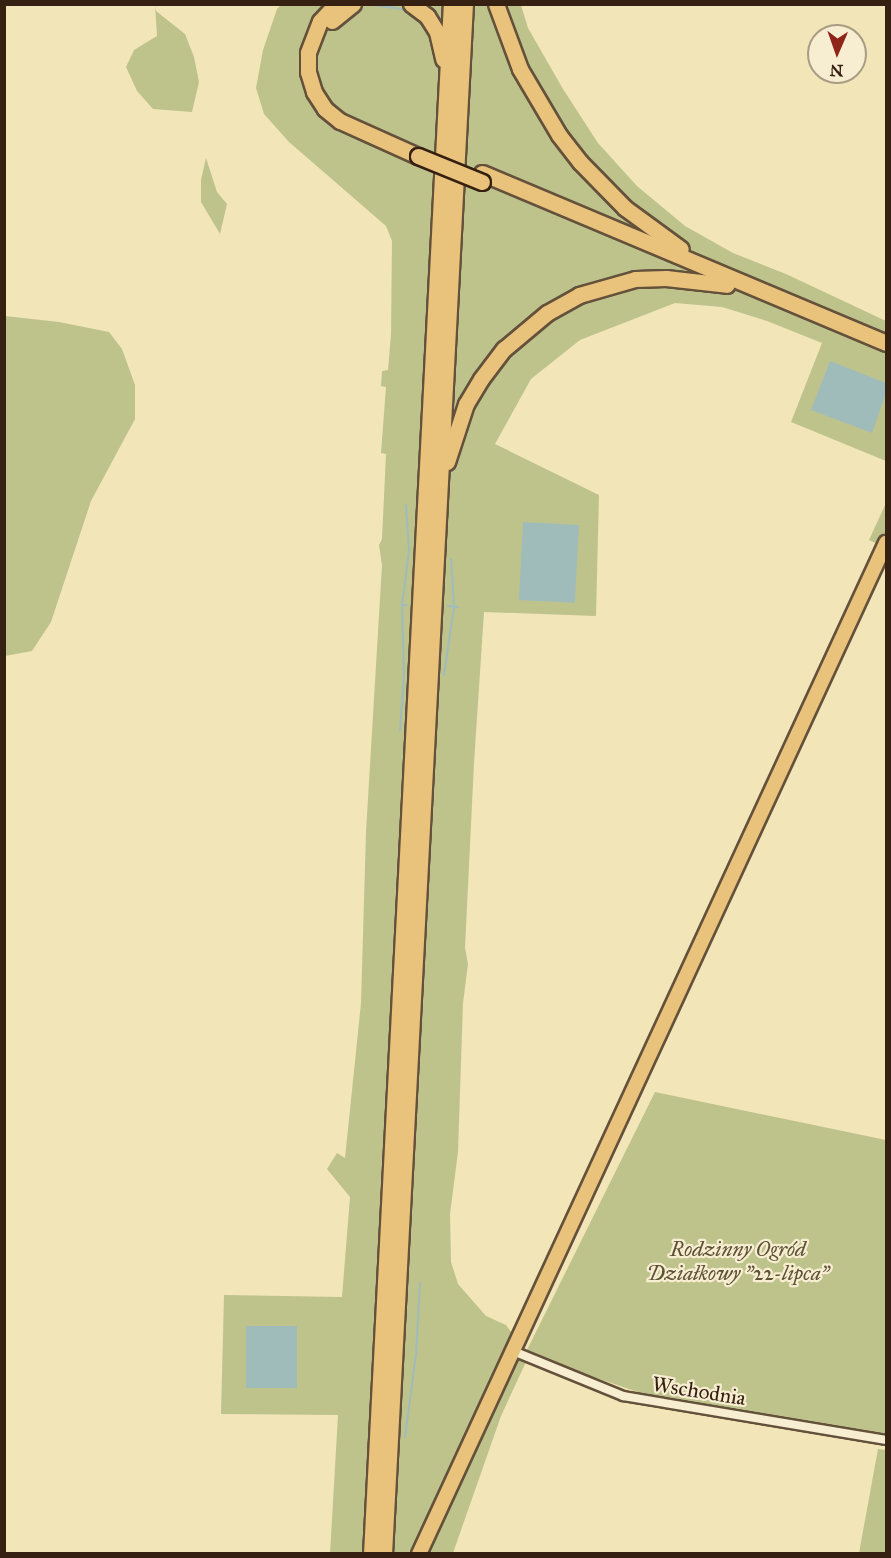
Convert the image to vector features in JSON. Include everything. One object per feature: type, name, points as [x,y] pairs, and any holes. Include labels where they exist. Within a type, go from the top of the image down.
[{"type":"highway","points":[[336,4],[320,21],[308,54],[308,72],[314,92],[325,109],[340,122],[418,151],[886,350]]},
{"type":"highway","points":[[353,4],[337,14],[322,36],[317,71],[321,86],[344,114],[418,151]]},
{"type":"highway","points":[[411,4],[427,16],[437,32],[448,81]]},
{"type":"highway","points":[[371,1554],[452,4]]},
{"type":"highway","points":[[384,1554],[465,4]]},
{"type":"highway","points":[[496,4],[519,69],[559,135],[580,162],[617,200],[654,231],[723,279],[886,343]]},
{"type":"highway","points":[[440,491],[458,425],[472,392],[504,349],[547,313],[579,296],[635,279],[723,279]]},
{"type":"main road","points":[[419,1554],[886,543]]},
{"type":"street","name":"Wschodnia","points":[[513,1351],[623,1396],[886,1440]]},
{"type":"green space","points":[[155,5],[156,11],[185,34],[194,57],[199,82],[192,112],[153,109],[137,91],[126,67],[134,50],[157,36]]},
{"type":"green space","name":"Rodzinny Ogród Działkowy \"22-lipca\"","points":[[281,5],[521,5],[528,28],[563,89],[598,143],[637,186],[685,226],[733,253],[786,274],[886,321],[886,461],[791,422],[822,343],[767,321],[722,307],[675,303],[580,340],[531,379],[495,444],[599,495],[596,616],[484,612],[465,948],[468,964],[463,1003],[458,1152],[450,1214],[451,1262],[458,1284],[486,1316],[506,1325],[526,1352],[655,1092],[886,1140],[886,1436],[652,1397],[527,1354],[525,1364],[501,1416],[453,1553],[330,1554],[338,1415],[221,1414],[224,1295],[342,1297],[350,1197],[327,1169],[337,1153],[345,1158],[361,1003],[366,832],[382,565],[379,545],[382,539],[386,454],[381,453],[386,387],[381,386],[382,371],[388,370],[391,334],[392,241],[386,226],[289,142],[264,114],[256,88],[263,50],[277,9]]},
{"type":"green space","points":[[206,158],[217,192],[227,204],[220,234],[201,202],[201,180]]},
{"type":"green space","points":[[5,316],[59,322],[109,332],[122,349],[135,385],[135,419],[91,501],[51,622],[32,651],[5,656]]},
{"type":"green space","points":[[886,503],[886,548],[869,540]]},
{"type":"green space","points":[[878,1449],[886,1450],[886,1553],[859,1553]]},
{"type":"water","points":[[830,361],[886,383],[886,393],[872,433],[811,410]]},
{"type":"water","points":[[523,522],[579,525],[575,603],[519,600]]},
{"type":"water","points":[[246,1326],[297,1326],[297,1388],[246,1388]]},
{"type":"waterway","points":[[489,4],[499,36]]},
{"type":"waterway","points":[[373,5],[402,9],[416,18]]},
{"type":"waterway","points":[[426,7],[429,6],[436,15]]},
{"type":"waterway","points":[[416,19],[422,25]]},
{"type":"waterway","points":[[406,505],[409,551],[402,605],[407,605]]},
{"type":"waterway","points":[[444,675],[454,607],[451,559]]},
{"type":"waterway","points":[[400,730],[404,676],[402,605]]},
{"type":"waterway","points":[[448,606],[458,607]]},
{"type":"waterway","points":[[405,1437],[416,1355],[420,1283]]}]
